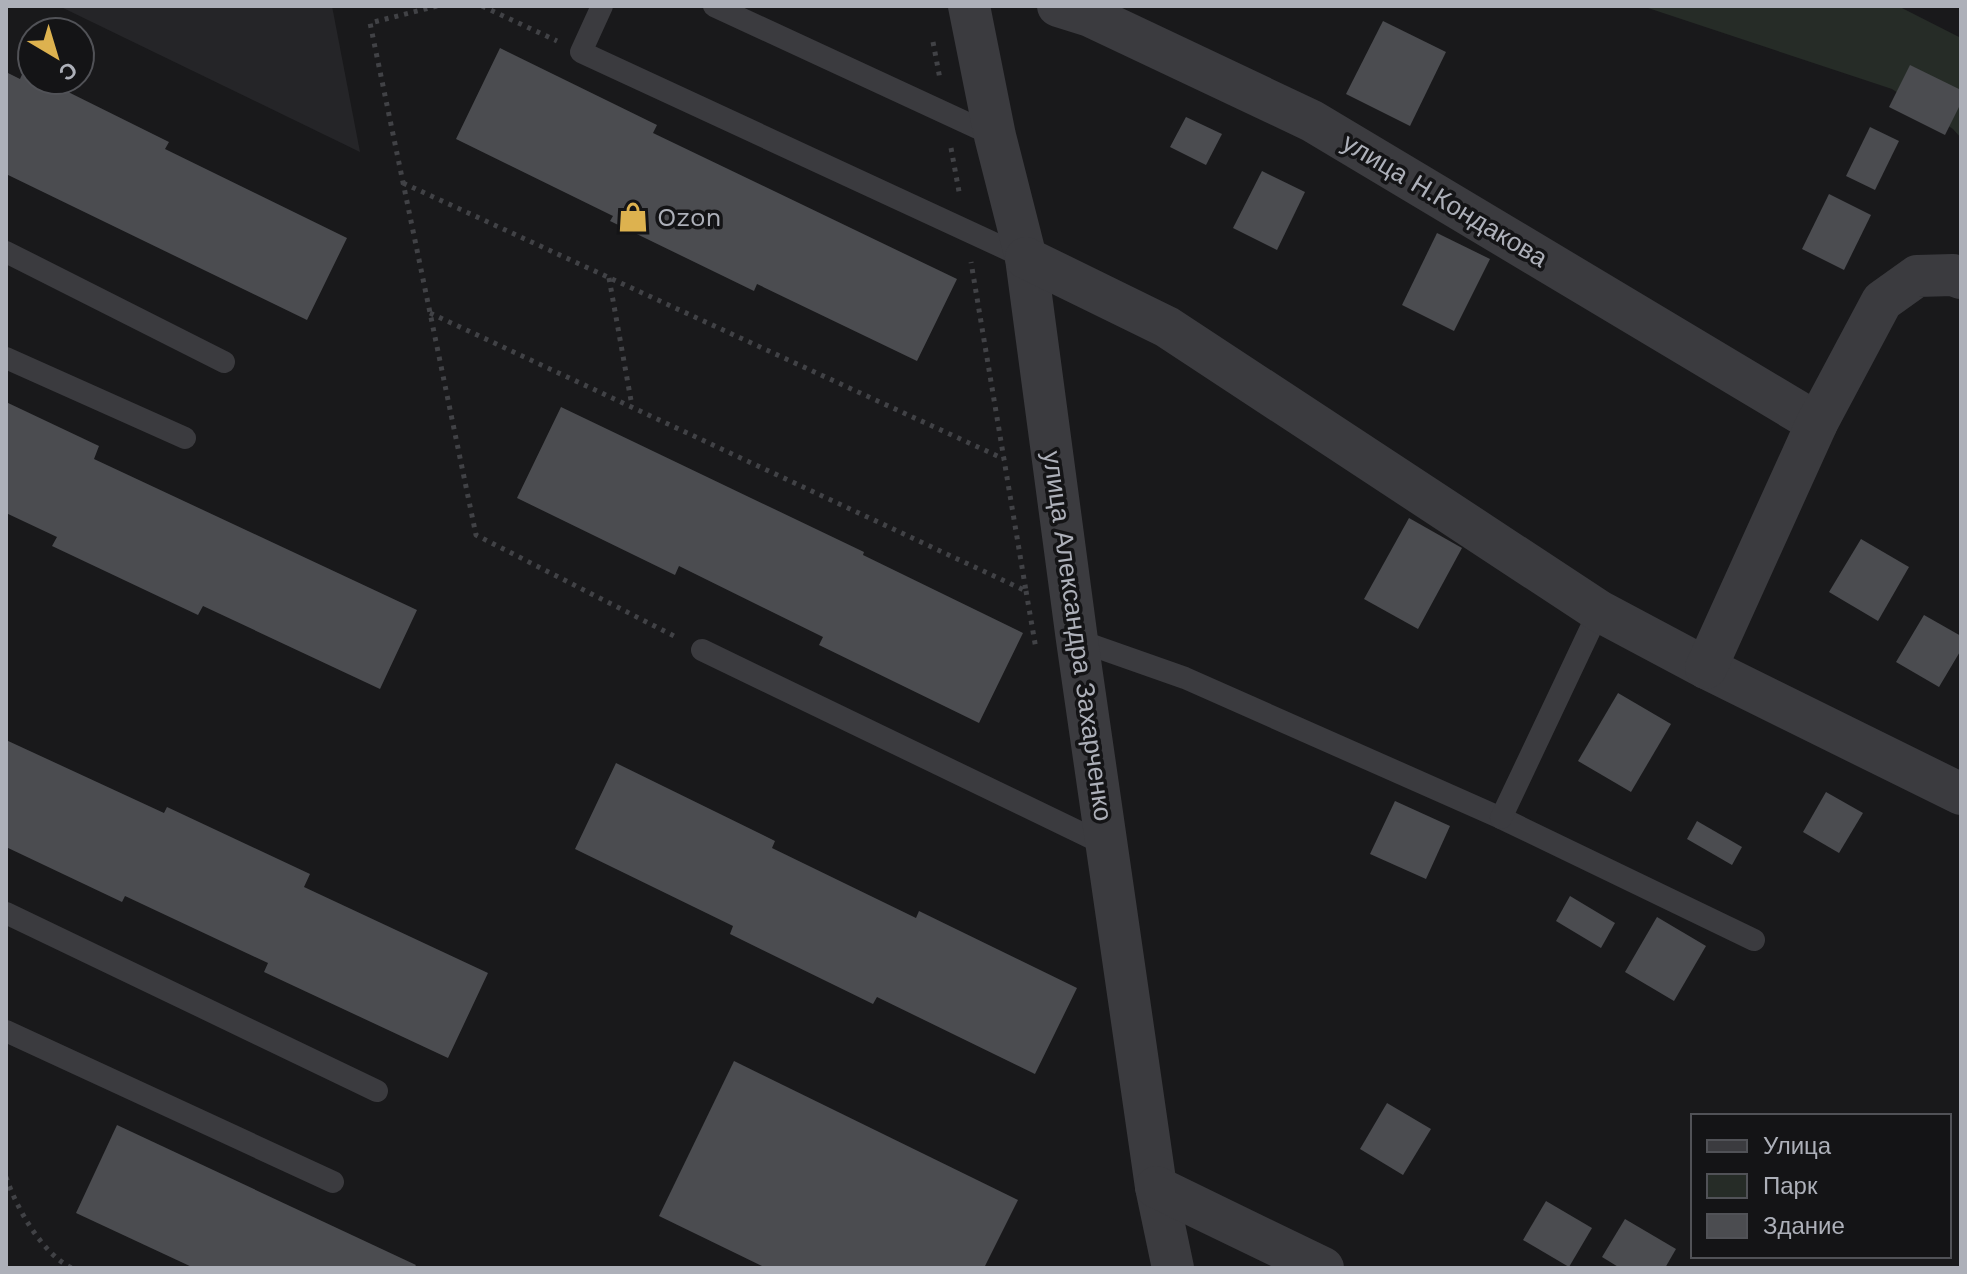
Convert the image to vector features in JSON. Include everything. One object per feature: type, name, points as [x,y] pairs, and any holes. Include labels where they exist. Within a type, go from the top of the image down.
[{"type":"street","name":"улица Александра Захарченко","points":[[969,6],[995,136],[1026,258],[1106,845],[1156,1187],[1173,1268]]},
{"type":"street","name":"улица Н.Кондакова","points":[[1058,6],[1090,16],[1312,121],[1817,423]]},
{"type":"street","points":[[1026,258],[1167,327],[1599,611],[1706,668],[1961,794]]},
{"type":"street","points":[[1706,668],[1817,423],[1882,301],[1917,276],[1953,275],[1961,278]]},
{"type":"street","points":[[1156,1187],[1323,1268]]},
{"type":"lane","points":[[602,6],[581,52],[1026,258]]},
{"type":"lane","points":[[714,6],[995,136]]},
{"type":"lane","points":[[6,252],[224,362]]},
{"type":"lane","points":[[6,358],[185,438]]},
{"type":"lane","points":[[1501,818],[1599,611]]},
{"type":"lane","points":[[1077,640],[1185,678],[1501,818],[1754,940]]},
{"type":"lane","points":[[702,650],[1106,845]]},
{"type":"lane","points":[[6,913],[377,1091]]},
{"type":"lane","points":[[6,1031],[333,1182]]},
{"type":"path","points":[[437,6],[370,23],[476,535],[702,650]]},
{"type":"path","points":[[482,6],[581,52]]},
{"type":"path","points":[[430,313],[1026,591],[932,37]]},
{"type":"path","points":[[403,183],[1004,459]]},
{"type":"path","points":[[609,277],[632,407]]},
{"type":"path","points":[[6,1177],[23,1215],[40,1239],[64,1264],[72,1268]]},
{"type":"shaded area","points":[[59,6],[332,6],[360,152],[96,24],[96,16],[80,16]]},
{"type":"green space","points":[[1642,6],[1898,6],[1961,38],[1961,138],[1953,129],[1892,89]]},
{"type":"building","points":[[1383,21],[1446,52],[1410,126],[1346,94]]},
{"type":"building","points":[[500,48],[657,125],[653,133],[957,279],[917,361],[757,284],[754,291],[610,221],[613,216],[456,139]]},
{"type":"building","points":[[1910,65],[1961,90],[1961,103],[1945,135],[1889,107]]},
{"type":"building","points":[[6,72],[16,77],[16,96],[76,96],[169,142],[165,149],[347,238],[307,320],[6,174]]},
{"type":"building","points":[[1186,117],[1222,134],[1206,165],[1170,147]]},
{"type":"building","points":[[1870,127],[1899,141],[1875,190],[1846,176]]},
{"type":"building","points":[[1262,171],[1305,192],[1277,250],[1233,228]]},
{"type":"building","points":[[1829,194],[1871,215],[1844,270],[1802,249]]},
{"type":"building","points":[[1437,233],[1490,259],[1454,331],[1402,305]]},
{"type":"building","points":[[6,402],[99,446],[94,459],[417,610],[380,689],[203,606],[198,615],[52,546],[57,537],[6,513]]},
{"type":"building","points":[[561,407],[864,552],[863,555],[1023,633],[979,723],[819,645],[823,637],[679,566],[675,575],[517,498]]},
{"type":"building","points":[[1409,518],[1462,548],[1418,629],[1364,599]]},
{"type":"building","points":[[1861,539],[1909,567],[1878,621],[1829,592]]},
{"type":"building","points":[[1924,615],[1961,636],[1961,650],[1939,687],[1896,662]]},
{"type":"building","points":[[1618,693],[1671,724],[1631,792],[1578,761]]},
{"type":"building","points":[[6,740],[164,813],[167,807],[310,874],[304,887],[488,973],[448,1058],[264,972],[268,963],[125,896],[122,902],[6,847]]},
{"type":"building","points":[[616,763],[775,841],[772,848],[916,918],[919,911],[1077,988],[1035,1074],[877,997],[873,1004],[730,934],[733,926],[575,849]]},
{"type":"building","points":[[1826,792],[1863,813],[1839,853],[1803,832]]},
{"type":"building","points":[[1395,801],[1450,826],[1426,879],[1370,854]]},
{"type":"building","points":[[1697,821],[1742,847],[1732,865],[1687,839]]},
{"type":"building","points":[[1570,896],[1615,923],[1601,948],[1556,921]]},
{"type":"building","points":[[1657,917],[1706,946],[1674,1001],[1625,972]]},
{"type":"building","points":[[734,1061],[1018,1200],[984,1268],[766,1268],[659,1216]]},
{"type":"building","points":[[1387,1103],[1431,1129],[1403,1175],[1360,1149]]},
{"type":"building","points":[[117,1125],[416,1265],[414,1268],[194,1268],[76,1213]]},
{"type":"building","points":[[1546,1201],[1592,1228],[1569,1267],[1523,1240]]},
{"type":"building","points":[[1625,1219],[1676,1249],[1665,1268],[1620,1268],[1602,1257]]},
{"type":"place","name":"Ozon","points":[[633,217]]}]
